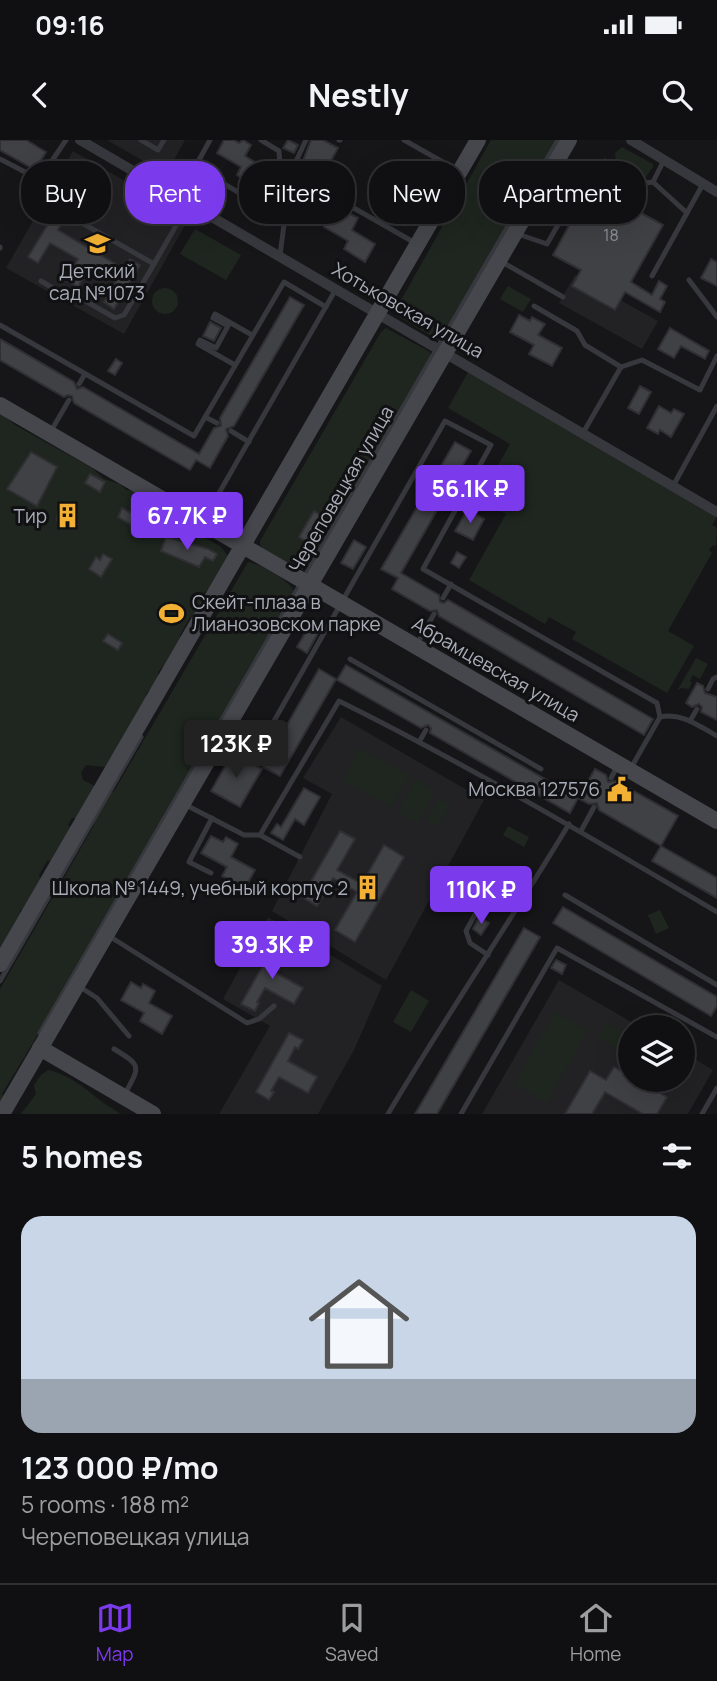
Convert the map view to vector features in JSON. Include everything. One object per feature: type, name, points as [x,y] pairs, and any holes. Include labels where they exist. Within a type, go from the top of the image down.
[{"type":"main road","points":[[465,162],[478,140]]},
{"type":"main road","name":"Череповецкая улица","points":[[2,1114],[37,1046],[183,803],[305,584],[569,140]]},
{"type":"main road","points":[[0,964],[245,548],[429,224]]},
{"type":"main road","name":"Абрамцевская улица","points":[[0,405],[415,647],[620,771],[717,821]]},
{"type":"main road","points":[[37,1046],[123,1097],[143,1112]]},
{"type":"street","name":"Хотьковская улица","points":[[80,140],[125,166]]},
{"type":"street","points":[[631,140],[717,192]]},
{"type":"street","name":"Хотьковская улица","points":[[224,224],[717,512]]},
{"type":"lane","points":[[0,159],[37,176],[47,168],[66,140]]},
{"type":"lane","points":[[141,140],[158,150],[164,140]]},
{"type":"lane","points":[[210,140],[199,160],[200,170],[239,192]]},
{"type":"lane","points":[[261,140],[279,151],[280,161]]},
{"type":"lane","points":[[296,161],[306,140]]},
{"type":"lane","points":[[404,140],[440,161]]},
{"type":"lane","points":[[380,314],[486,140]]},
{"type":"lane","name":"Череповецкая улица","points":[[442,350],[558,140]]},
{"type":"lane","points":[[653,182],[665,159]]},
{"type":"lane","points":[[646,183],[653,182],[687,213]]},
{"type":"lane","points":[[652,276],[703,184]]},
{"type":"lane","points":[[355,209],[417,244]]},
{"type":"lane","points":[[84,224],[154,264]]},
{"type":"lane","points":[[41,281],[61,293],[75,295],[116,318],[124,315],[176,224]]},
{"type":"lane","points":[[280,256],[284,224]]},
{"type":"lane","points":[[515,233],[547,244],[558,224]]},
{"type":"lane","points":[[499,260],[563,296]]},
{"type":"lane","points":[[689,280],[717,317]]},
{"type":"lane","points":[[0,325],[194,436],[284,282],[326,307]]},
{"type":"lane","points":[[202,523],[337,289]]},
{"type":"lane","points":[[534,306],[577,331],[585,345],[621,367]]},
{"type":"lane","points":[[235,365],[198,344],[200,340],[216,348],[228,326],[213,318],[215,314],[252,335]]},
{"type":"lane","points":[[583,433],[621,367],[642,360],[700,390],[717,356]]},
{"type":"lane","points":[[79,384],[85,374]]},
{"type":"lane","points":[[49,434],[69,400]]},
{"type":"lane","points":[[673,486],[717,406]]},
{"type":"lane","points":[[205,416],[217,423]]},
{"type":"lane","points":[[262,742],[445,421],[491,445],[423,569],[657,703],[660,717],[620,771]]},
{"type":"lane","points":[[231,432],[249,442]]},
{"type":"lane","points":[[154,714],[245,548]]},
{"type":"lane","name":"Череповецкая улица","points":[[37,1046],[305,584]]},
{"type":"lane","points":[[443,598],[451,584]]},
{"type":"lane","points":[[415,647],[434,614]]},
{"type":"lane","points":[[350,659],[436,712],[541,769]]},
{"type":"lane","points":[[708,689],[717,677]]},
{"type":"lane","points":[[260,835],[339,701],[569,824],[717,912]]},
{"type":"lane","points":[[690,721],[696,709]]},
{"type":"lane","points":[[660,717],[673,716],[690,721],[717,736]]},
{"type":"lane","points":[[0,981],[147,726]]},
{"type":"lane","points":[[419,742],[426,730]]},
{"type":"lane","points":[[183,803],[244,835],[260,835],[300,857]]},
{"type":"lane","points":[[581,831],[594,807]]},
{"type":"lane","points":[[211,873],[189,862],[212,818]]},
{"type":"lane","points":[[388,1114],[442,1023],[488,955],[569,824]]},
{"type":"lane","points":[[453,895],[478,909],[466,931],[470,943],[488,955]]},
{"type":"lane","points":[[565,895],[717,985]]},
{"type":"lane","points":[[106,934],[247,1023],[259,1019],[274,1006]]},
{"type":"lane","points":[[461,1114],[557,948],[715,1036],[717,1028]]},
{"type":"lane","points":[[76,985],[97,998],[129,1036]]},
{"type":"lane","points":[[114,1049],[133,1060],[137,1066],[137,1072],[123,1097]]},
{"type":"lane","points":[[0,1103],[11,1083]]},
{"type":"lane","points":[[702,1114],[717,1088]]},
{"type":"shaded area","points":[[107,140],[185,140],[173,161],[143,161]]},
{"type":"shaded area","points":[[491,140],[557,140],[545,161],[479,161]]},
{"type":"shaded area","points":[[622,147],[653,164],[653,167],[646,177],[646,161],[616,161],[615,153]]},
{"type":"shaded area","name":"Детский сад №1073","points":[[73,151],[90,161],[67,161]]},
{"type":"shaded area","points":[[479,161],[479,224],[508,224],[440,340],[396,315],[396,309],[444,224],[465,224],[465,186]]},
{"type":"shaded area","name":"Детский сад №1073","points":[[111,173],[125,181],[125,224],[186,224],[124,334],[6,268],[31,224],[111,224]]},
{"type":"shaded area","points":[[195,229],[241,255],[226,280],[180,254]]},
{"type":"shaded area","points":[[575,275],[658,321],[642,349],[559,303]]},
{"type":"shaded area","points":[[508,286],[531,299],[523,312],[500,299]]},
{"type":"shaded area","points":[[165,288],[174,292],[178,301],[174,310],[165,314],[156,310],[152,301],[156,292]]},
{"type":"shaded area","points":[[386,328],[430,352],[432,359],[313,564],[305,569],[296,568],[264,550],[260,541],[381,332]]},
{"type":"shaded area","points":[[468,372],[717,517],[712,525],[717,528],[716,546],[713,545],[709,550],[712,553],[668,631],[694,646],[667,693],[572,639],[576,632],[549,617],[545,624],[469,580],[506,514],[479,499],[510,444],[448,408]]},
{"type":"shaded area","points":[[0,412],[15,425],[92,468],[104,479],[120,484],[126,490],[135,491],[144,502],[162,508],[168,515],[182,520],[203,537],[220,546],[231,560],[213,590],[205,592],[202,597],[203,610],[196,619],[190,617],[180,635],[182,644],[158,672],[159,679],[146,694],[147,700],[115,764],[105,767],[86,765],[81,773],[83,780],[93,785],[99,794],[80,818],[72,818],[64,845],[60,845],[53,860],[47,861],[39,875],[42,883],[26,907],[20,911],[20,919],[0,961]]},
{"type":"shaded area","points":[[248,562],[274,573],[294,591],[2,1094],[5,1097],[0,1104],[0,989],[93,827],[103,803],[114,791]]},
{"type":"shaded area","points":[[696,658],[708,664],[700,679],[693,675],[689,689],[679,690],[678,689]]},
{"type":"shaded area","points":[[341,717],[484,800],[386,980],[272,911],[332,794],[303,778]]},
{"type":"shaded area","points":[[360,748],[409,775],[392,807],[342,780]]},
{"type":"shaded area","points":[[415,779],[435,790],[418,823],[397,812]]},
{"type":"shaded area","points":[[439,798],[451,805],[438,827],[426,820]]},
{"type":"shaded area","points":[[508,826],[529,837],[524,847],[503,835]]},
{"type":"shaded area","points":[[660,910],[669,928],[656,934],[648,915]]},
{"type":"shaded area","points":[[268,917],[382,986],[354,1050],[318,1114],[219,1114],[270,1026],[223,999]]},
{"type":"shaded area","points":[[242,938],[249,942],[234,967],[228,963]]},
{"type":"shaded area","points":[[559,980],[619,1015],[618,1092],[695,1092],[695,1059],[713,1070],[688,1114],[482,1114]]},
{"type":"shaded area","points":[[411,990],[429,1001],[411,1032],[393,1022]]},
{"type":"shaded area","points":[[555,1012],[588,1030],[547,1103],[514,1084]]},
{"type":"shaded area","points":[[606,1023],[618,1030],[618,1049],[598,1038]]},
{"type":"shaded area","points":[[48,1070],[74,1081],[120,1114],[21,1114],[36,1094],[34,1085]]},
{"type":"building","points":[[0,140],[26,140],[46,152],[40,161],[21,162],[0,150]]},
{"type":"building","points":[[224,140],[239,143],[243,140],[251,145],[245,156],[253,161],[239,161],[239,166],[217,153]]},
{"type":"building","points":[[288,140],[298,145],[294,153],[283,148]]},
{"type":"building","points":[[311,140],[323,140],[338,148],[331,161],[303,161]]},
{"type":"building","points":[[646,216],[663,225],[631,282],[652,295],[659,281],[667,286],[660,299],[665,302],[660,312],[625,292],[615,310],[572,286],[581,270],[553,255],[570,224],[646,224]]},
{"type":"building","points":[[48,224],[61,224],[58,230],[124,269],[130,259],[140,265],[114,309],[104,302],[116,281],[90,266],[78,287],[66,280],[78,259],[50,243],[38,263],[28,257]]},
{"type":"building","points":[[326,224],[355,224],[352,230],[375,244],[365,262],[344,249],[348,241],[324,227]]},
{"type":"building","points":[[711,259],[717,262],[717,286],[701,278]]},
{"type":"building","points":[[290,297],[304,305],[234,426],[226,429],[228,436],[210,468],[196,460],[190,470],[74,403],[72,396],[64,397],[0,360],[0,339],[74,382],[77,389],[83,387],[199,454],[214,428],[221,426],[220,418]]},
{"type":"building","points":[[519,315],[530,321],[532,317],[545,324],[538,335],[562,348],[552,366],[529,354],[534,345],[510,332]]},
{"type":"building","points":[[210,322],[221,328],[214,341],[203,336]]},
{"type":"building","points":[[670,328],[709,351],[705,359],[681,346],[674,358],[658,349]]},
{"type":"building","points":[[116,359],[122,363],[115,375],[108,371]]},
{"type":"building","points":[[640,386],[651,392],[639,414],[628,408]]},
{"type":"building","points":[[659,406],[671,413],[674,409],[684,414],[671,437],[660,430],[658,434],[647,428]]},
{"type":"building","points":[[455,442],[471,451],[401,573],[439,595],[440,602],[448,600],[653,719],[644,735],[439,616],[437,610],[430,611],[392,589],[398,578],[381,569]]},
{"type":"building","points":[[31,452],[57,467],[37,506],[7,489]]},
{"type":"building","points":[[90,474],[105,482],[100,492],[85,483]]},
{"type":"building","points":[[122,508],[135,515],[130,524],[118,517]]},
{"type":"building","points":[[467,510],[484,519],[473,540],[455,531]]},
{"type":"building","points":[[314,511],[325,518],[310,544],[299,537]]},
{"type":"building","name":"Тир","points":[[58,513],[77,513],[77,525],[57,520]]},
{"type":"building","points":[[166,537],[217,554],[213,561],[205,557],[199,567],[161,551]]},
{"type":"building","points":[[354,540],[366,547],[353,569],[341,563]]},
{"type":"building","points":[[457,552],[466,557],[459,568],[451,563]]},
{"type":"building","points":[[103,554],[112,559],[101,577],[89,569],[96,557],[100,560]]},
{"type":"building","points":[[310,625],[319,631],[307,653],[297,647]]},
{"type":"building","points":[[108,634],[122,643],[118,650],[103,641]]},
{"type":"building","points":[[346,665],[578,798],[570,813],[430,733],[431,728],[428,725],[421,728],[337,680]]},
{"type":"building","points":[[319,669],[336,679],[280,776],[263,767]]},
{"type":"building","points":[[697,683],[703,686],[705,693],[717,697],[717,720],[701,712],[702,707],[699,704],[692,707],[686,703]]},
{"type":"building","points":[[233,752],[262,769],[240,807],[211,791]]},
{"type":"building","points":[[595,769],[606,775],[608,782],[616,781],[678,816],[661,846],[599,810],[597,803],[589,804],[578,798]]},
{"type":"building","points":[[304,788],[320,797],[304,825],[295,819],[283,840],[271,833],[277,824],[281,827]]},
{"type":"building","name":"Школа № 1449, учебный корпус 2","points":[[340,831],[355,839],[337,870],[362,884],[384,845],[404,857],[355,942],[335,930],[357,892],[333,878],[317,906],[302,897]]},
{"type":"building","points":[[211,836],[223,842],[226,837],[238,844],[231,857],[255,870],[245,888],[222,876],[227,867],[201,853]]},
{"type":"building","points":[[661,846],[717,878],[717,898],[652,861]]},
{"type":"building","points":[[563,907],[717,997],[717,1006],[711,1016],[553,923]]},
{"type":"building","points":[[479,917],[489,923],[481,935],[473,929]]},
{"type":"building","points":[[524,928],[540,937],[437,1114],[415,1114]]},
{"type":"building","points":[[275,944],[288,951],[274,972],[303,988],[294,1004],[265,988],[255,1011],[241,1004]]},
{"type":"building","points":[[556,960],[566,965],[562,974],[551,968]]},
{"type":"building","points":[[131,982],[141,988],[143,984],[155,991],[149,1003],[172,1016],[162,1034],[140,1021],[144,1013],[121,1000]]},
{"type":"building","points":[[289,1033],[303,1040],[298,1049],[295,1047],[288,1061],[317,1077],[308,1093],[279,1077],[269,1100],[256,1092]]},
{"type":"building","points":[[614,1067],[618,1069],[618,1092],[658,1092],[667,1097],[657,1114],[643,1114],[605,1092],[592,1114],[565,1114],[590,1071],[606,1080]]},
{"type":"place","name":"Детский сад №1073","points":[[97,243]]},
{"type":"place","name":"Тир","points":[[67,516]]},
{"type":"place","name":"Скейт-плаза в Лианозовском парке","points":[[172,613]]},
{"type":"place","name":"Москва 127576","points":[[620,789]]},
{"type":"place","name":"Школа № 1449, учебный корпус 2","points":[[368,888]]}]
